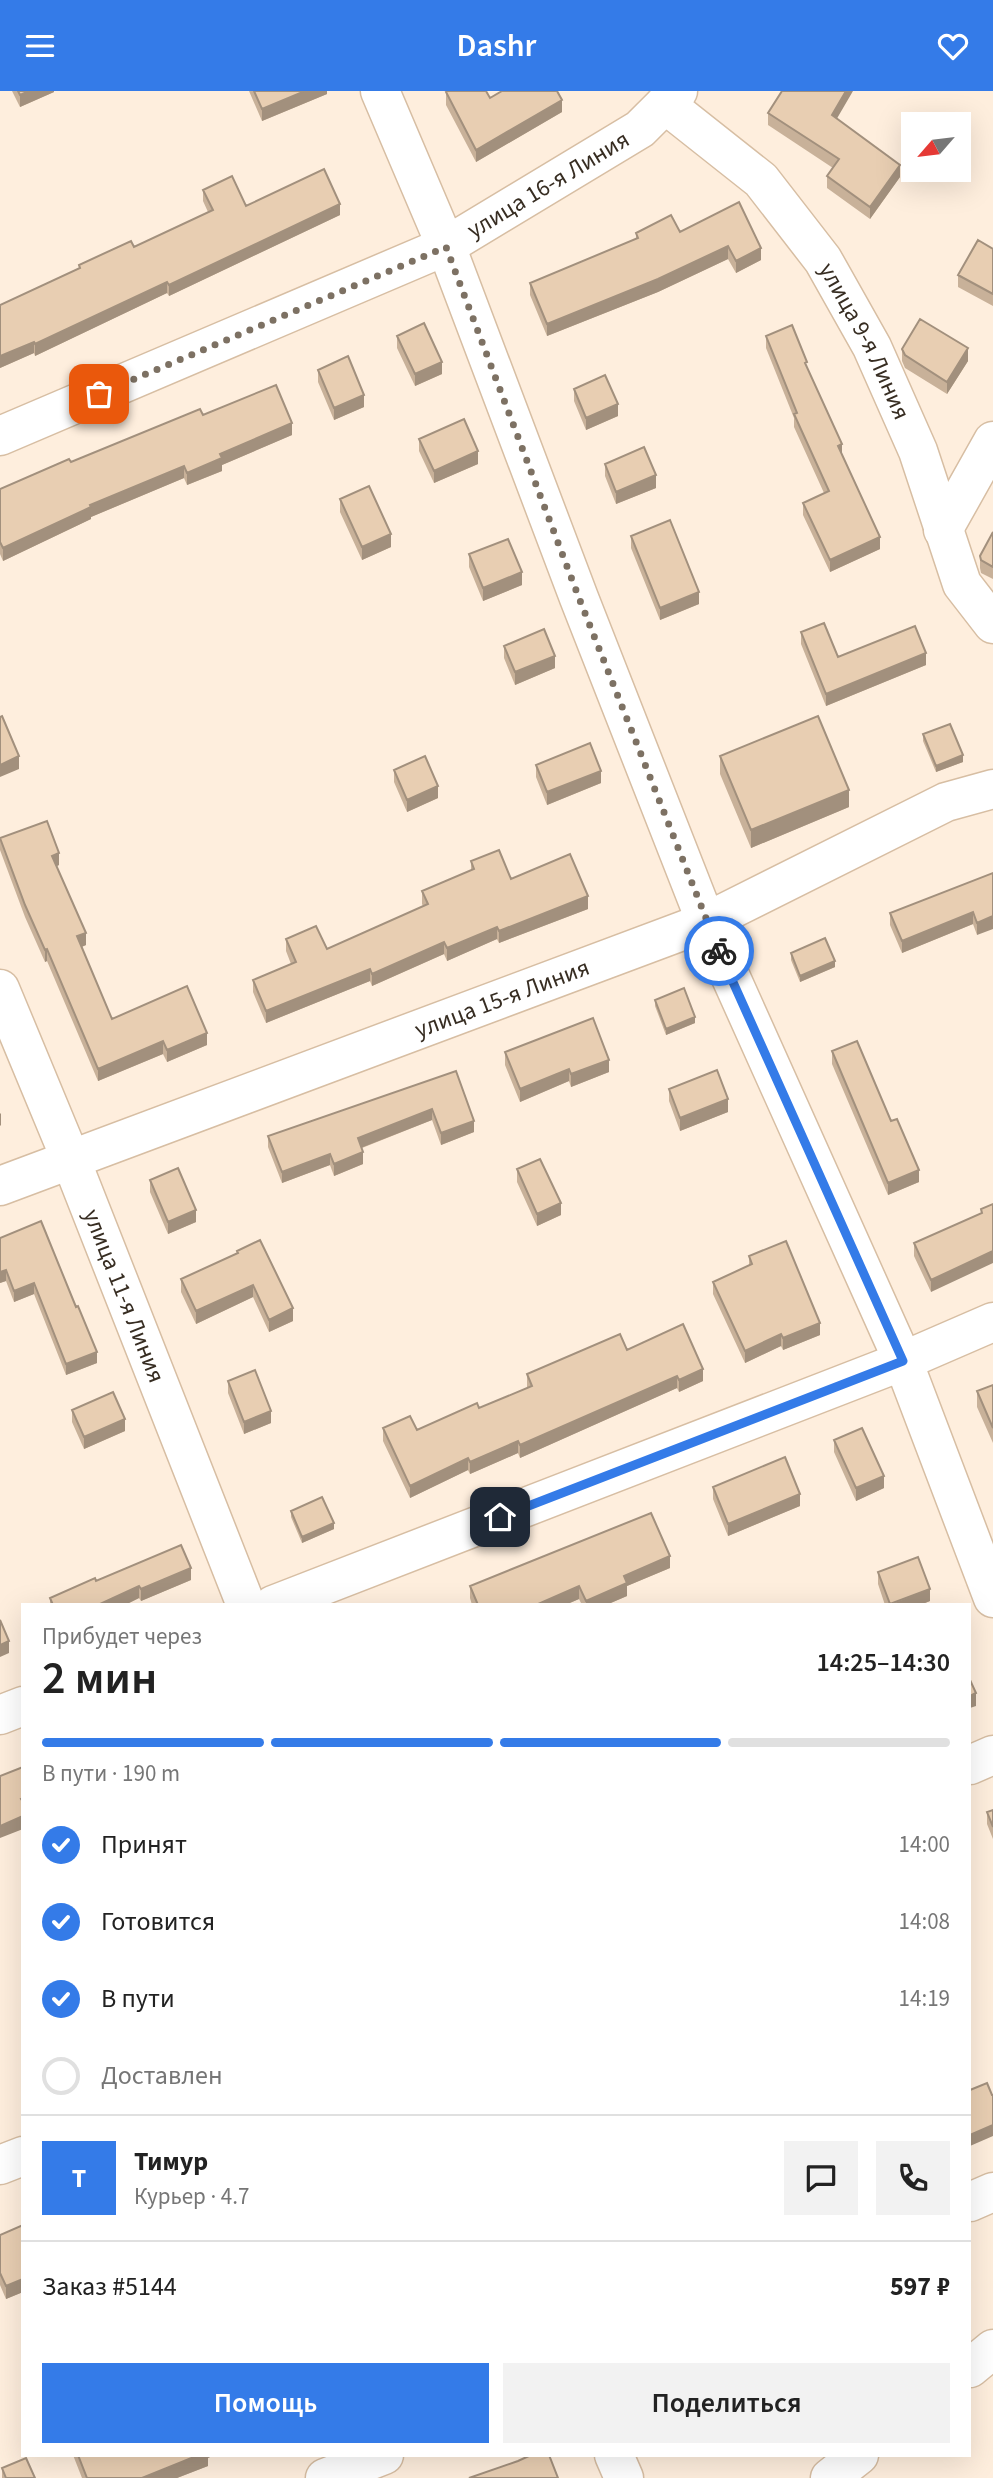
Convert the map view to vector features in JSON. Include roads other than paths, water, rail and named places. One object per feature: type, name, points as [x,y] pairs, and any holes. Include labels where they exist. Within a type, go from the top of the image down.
[{"type":"street","points":[[380,91],[446,247],[706,922],[903,1361],[993,1598]]},
{"type":"street","name":"улица 16-я Линия","points":[[0,436],[446,247],[640,129],[672,98]]},
{"type":"street","name":"улица 9-я Линия","points":[[672,98],[761,180],[823,260],[872,347],[918,451],[962,584],[993,624]]},
{"type":"street","points":[[943,530],[993,440]]},
{"type":"street","name":"улица 15-я Линия","points":[[0,1186],[706,922],[946,802],[993,789]]},
{"type":"street","name":"улица 11-я Линия","points":[[0,989],[71,1160],[245,1603]]},
{"type":"street","points":[[278,1603],[903,1361],[993,1322]]},
{"type":"street","points":[[0,1715],[21,1707]]},
{"type":"street","points":[[971,1765],[993,1755]]},
{"type":"street","points":[[0,2165],[21,2157]]},
{"type":"street","points":[[971,2202],[993,2192]]},
{"type":"street","points":[[971,2367],[993,2349]]},
{"type":"street","points":[[326,2478],[379,2457]]},
{"type":"street","points":[[615,2457],[624,2478]]},
{"type":"street","points":[[830,2478],[856,2457]]}]
